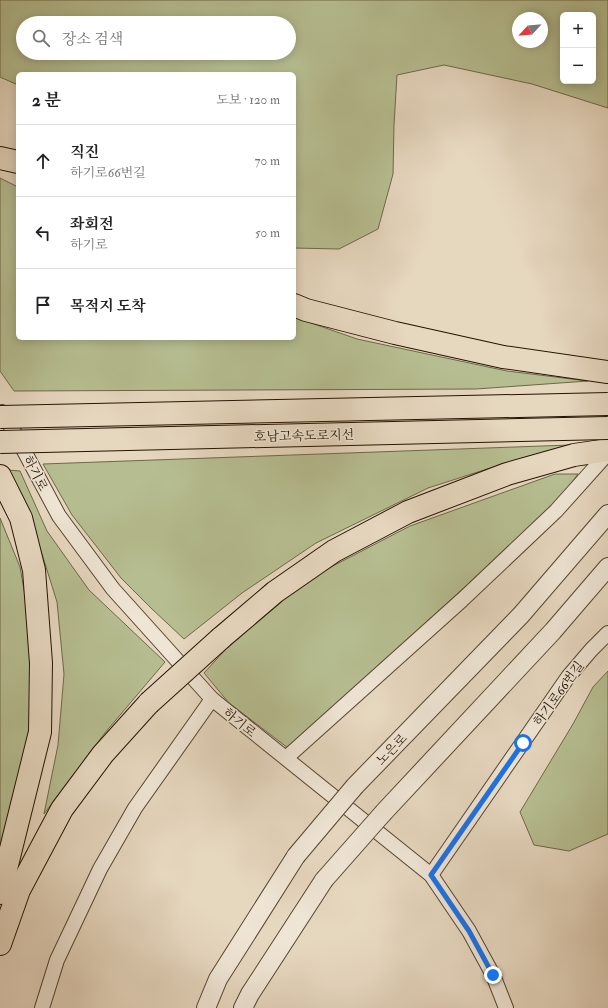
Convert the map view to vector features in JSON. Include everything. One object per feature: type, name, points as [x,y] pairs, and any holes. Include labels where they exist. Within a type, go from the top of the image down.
[{"type":"highway","points":[[0,158],[16,162]]},
{"type":"highway","points":[[296,305],[306,310],[395,333],[503,357],[608,372]]},
{"type":"highway","name":"호남고속도로지선","points":[[0,417],[608,404]]},
{"type":"highway","name":"호남고속도로지선","points":[[0,442],[608,428]]},
{"type":"highway","points":[[0,944],[19,890],[62,808],[103,754],[149,703],[275,592],[334,551],[408,512],[508,474],[574,454],[608,452]]},
{"type":"highway","points":[[0,476],[21,518],[34,570],[41,670],[40,732],[0,893]]},
{"type":"street","name":"하기로","points":[[0,409],[59,516],[113,589],[212,699],[431,875],[469,931],[493,975],[506,1008]]},
{"type":"street","points":[[286,758],[462,600],[556,511],[608,452]]},
{"type":"street","name":"노은로","points":[[206,1008],[218,979],[296,856],[355,786],[521,615],[608,514]]},
{"type":"street","points":[[243,1008],[250,994],[324,880],[384,812],[553,631],[608,567]]},
{"type":"street","name":"하기로66번길","points":[[431,875],[568,677],[608,633]]},
{"type":"street","points":[[42,1008],[57,960],[100,869],[135,808],[212,699]]},
{"type":"green space","points":[[0,0],[608,0],[608,108],[532,84],[444,65],[397,75],[393,174],[378,229],[339,249],[296,248],[296,72],[16,72],[16,84],[0,77]]},
{"type":"green space","points":[[0,178],[16,186],[16,340],[296,340],[296,318],[357,339],[507,371],[588,381],[476,389],[14,391],[0,371]]},
{"type":"green space","points":[[570,445],[512,461],[428,488],[316,543],[242,593],[184,639],[121,578],[72,515],[43,464]]},
{"type":"green space","points":[[8,470],[20,471],[47,531],[89,590],[165,662],[104,734],[44,814],[58,745],[64,674],[57,602],[36,535]]},
{"type":"green space","points":[[555,474],[578,474],[557,503],[288,748],[229,703],[204,673],[237,637],[300,583],[410,526]]},
{"type":"green space","points":[[0,518],[20,567],[35,653],[35,724],[0,858]]},
{"type":"green space","points":[[608,671],[608,834],[569,851],[534,845],[520,812],[573,724],[593,687]]},
{"type":"route","points":[[493,975],[469,931],[431,875],[523,743]]}]
